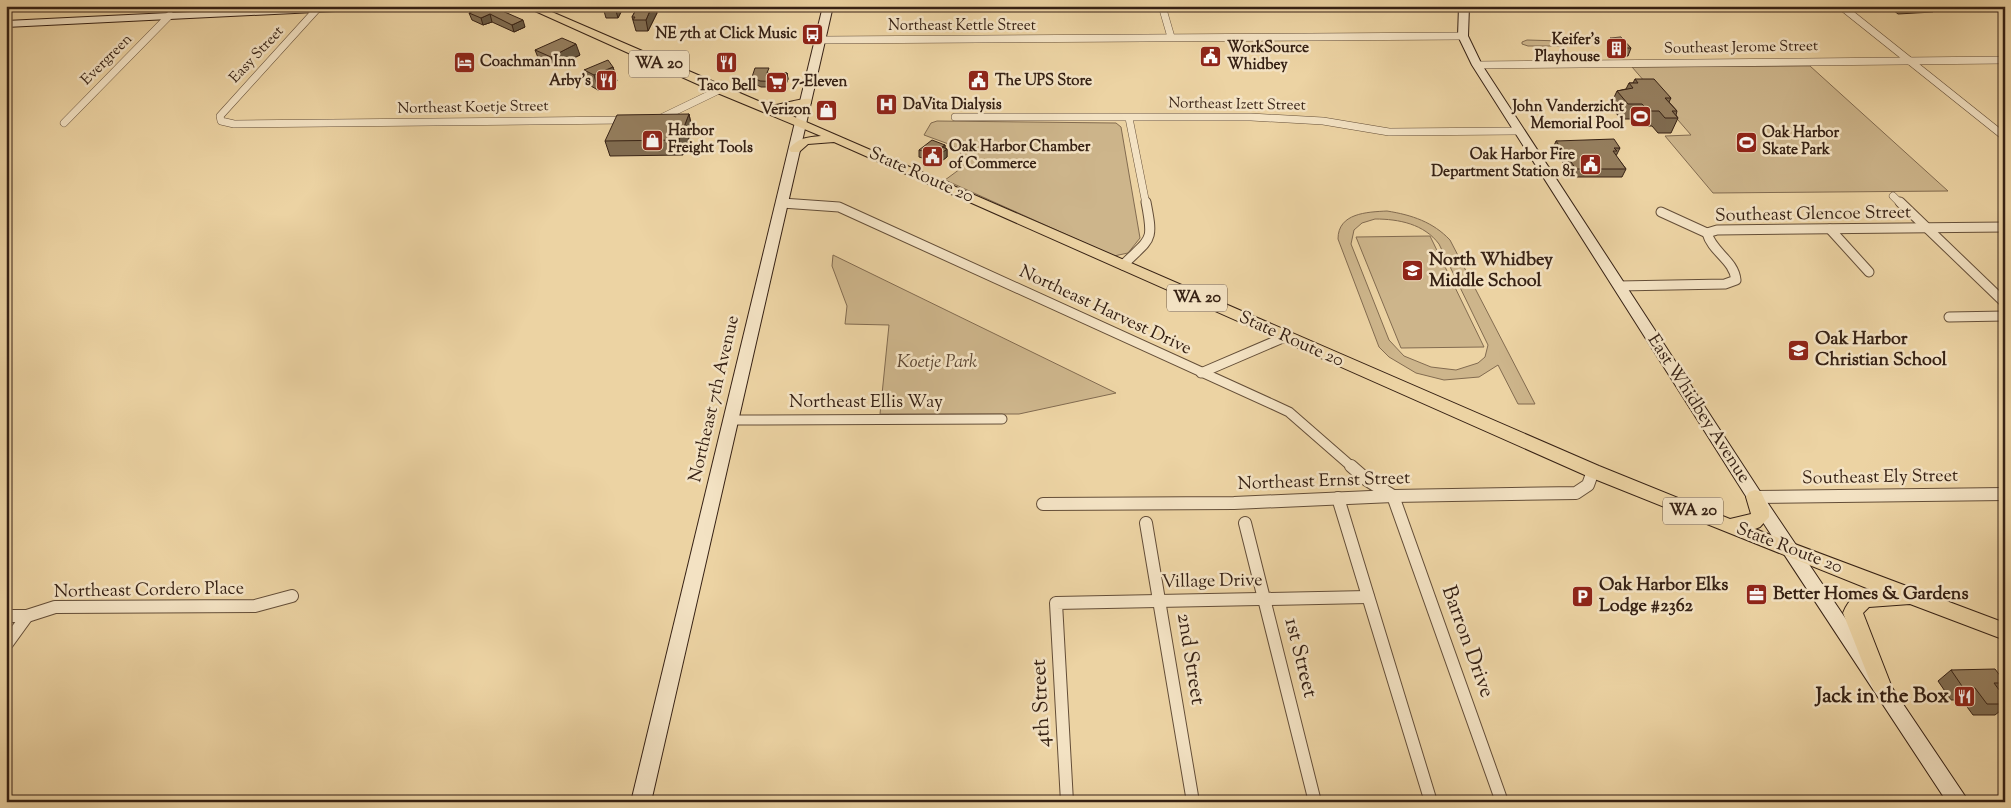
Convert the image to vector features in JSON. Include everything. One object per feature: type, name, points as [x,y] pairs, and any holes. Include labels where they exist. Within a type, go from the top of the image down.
[{"type":"main road","name":"State Route 20","points":[[529,6],[551,11],[719,90],[841,140],[1593,471],[1793,552],[2005,632]]},
{"type":"main road","points":[[768,110],[792,108],[807,101]]},
{"type":"main road","points":[[795,149],[811,139],[841,140]]},
{"type":"main road","points":[[1730,526],[1754,522],[1760,517],[1760,509],[1755,497]]},
{"type":"main road","points":[[1881,685],[1853,613],[1854,607],[1865,599],[1915,598]]},
{"type":"street","points":[[6,24],[376,6]]},
{"type":"street","name":"Northeast 7th Avenue","points":[[641,802],[828,6]]},
{"type":"street","points":[[1162,6],[1171,37]]},
{"type":"street","name":"East Whidbey Avenue","points":[[1464,6],[1464,36],[1477,65],[1518,131],[1755,497],[1959,802]]},
{"type":"street","points":[[1841,6],[1906,60],[2005,137]]},
{"type":"street","name":"Easy Street","points":[[221,121],[220,116],[318,8]]},
{"type":"street","name":"Evergreen","points":[[64,123],[170,15]]},
{"type":"street","name":"Northeast Kettle Street","points":[[821,40],[1464,36]]},
{"type":"street","name":"Southeast Jerome Street","points":[[1477,65],[2005,60]]},
{"type":"street","points":[[653,119],[668,116],[719,90]]},
{"type":"street","name":"Northeast Izett Street","points":[[955,117],[1285,118],[1323,121],[1402,132],[1518,131]]},
{"type":"street","points":[[1123,265],[1149,239],[1151,230],[1129,118]]},
{"type":"street","name":"Northeast Koetje Street","points":[[221,121],[234,124],[634,120]]},
{"type":"street","points":[[1893,196],[2005,303]]},
{"type":"street","name":"Northeast Harvest Drive","points":[[782,202],[840,207],[1289,412],[1367,480],[1393,496]]},
{"type":"street","points":[[1661,212],[1707,233]]},
{"type":"street","name":"Southeast Glencoe Street","points":[[1619,286],[1725,284],[1736,280],[1734,272],[1709,240],[1707,233],[1717,230],[2005,227]]},
{"type":"street","points":[[1830,229],[1869,272]]},
{"type":"street","points":[[1949,317],[2005,316]]},
{"type":"street","points":[[1201,373],[1285,337]]},
{"type":"street","name":"Northeast Ellis Way","points":[[731,420],[1002,419]]},
{"type":"street","name":"Northeast Ernst Street","points":[[1043,504],[1234,503],[1393,496],[1576,493],[1590,485],[1593,471]]},
{"type":"street","name":"Southeast Ely Street","points":[[1755,497],[2005,494]]},
{"type":"street","name":"Barron Drive","points":[[1393,496],[1502,802]]},
{"type":"street","points":[[1338,498],[1432,802]]},
{"type":"street","name":"2nd Street","points":[[1146,523],[1193,802]]},
{"type":"street","name":"1st Street","points":[[1245,523],[1315,802]]},
{"type":"street","name":"Northeast Cordero Place","points":[[6,616],[27,616],[55,607],[254,606],[292,596]]},
{"type":"street","name":"Village Drive","points":[[1056,603],[1368,597]]},
{"type":"street","name":"4th Street","points":[[1056,603],[1067,802]]},
{"type":"street","points":[[6,645],[27,616]]},
{"type":"green space","points":[[1527,40],[1561,41],[1565,46],[1528,46],[1522,44],[1522,42]]},
{"type":"green space","points":[[1810,66],[1948,191],[1713,193],[1665,136],[1691,135],[1632,67]]},
{"type":"green space","points":[[937,121],[1116,123],[1121,127],[1140,238],[1128,253],[1114,256],[945,180],[960,169],[963,156],[954,146],[924,135],[931,123]]},
{"type":"green space","points":[[1387,211],[1422,220],[1436,228],[1450,240],[1535,404],[1518,404],[1498,365],[1479,377],[1444,380],[1416,373],[1389,357],[1379,347],[1338,239],[1339,230],[1348,219],[1363,213]],"holes":[[[1375,219],[1384,219],[1418,227],[1433,237],[1439,244],[1488,345],[1485,357],[1478,363],[1456,370],[1431,367],[1404,356],[1389,340],[1351,244],[1354,230],[1362,223]]]},
{"type":"green space","points":[[1430,236],[1484,347],[1401,348],[1356,237]]},
{"type":"green space","name":"Koetje Park","points":[[833,255],[1116,393],[1019,414],[880,414],[889,325],[845,324],[847,306],[832,266]]},
{"type":"building","points":[[480,6],[491,6],[523,20],[512,25],[490,14],[481,18],[469,13],[479,9]]},
{"type":"building","points":[[607,6],[618,6],[616,11],[604,11]]},
{"type":"building","points":[[638,6],[652,6],[646,20],[633,20],[635,17],[632,17]]},
{"type":"building","points":[[1621,37],[1631,48],[1620,48],[1610,38]]},
{"type":"building","points":[[562,38],[576,44],[551,57],[535,50]]},
{"type":"building","points":[[723,53],[734,53],[730,65],[719,65]]},
{"type":"building","points":[[608,60],[613,67],[594,75],[584,70]]},
{"type":"building","points":[[755,68],[769,68],[767,73],[787,73],[784,82],[760,81],[752,77]]},
{"type":"building","points":[[1635,79],[1654,79],[1671,98],[1665,98],[1677,111],[1672,111],[1678,118],[1665,118],[1659,111],[1649,111],[1642,104],[1628,104],[1617,91],[1633,88],[1629,83],[1638,83]]},
{"type":"building","points":[[689,114],[679,140],[605,141],[617,115]]},
{"type":"building","name":"Oak Harbor Fire Department Station 81","points":[[1614,139],[1620,148],[1614,148],[1617,151],[1613,151],[1626,169],[1576,169],[1556,141]]},
{"type":"building","points":[[932,140],[945,145],[942,147],[947,149],[939,155],[919,150]]},
{"type":"building","points":[[1995,669],[2005,682],[1994,683],[2005,698],[2005,704],[1987,704],[1975,688],[1964,689],[1951,670]]},
{"type":"place","name":"NE 7th at Click Music","points":[[813,34]]},
{"type":"place","name":"Keifer's Playhouse","points":[[1616,49]]},
{"type":"place","name":"WorkSource Whidbey","points":[[1211,57]]},
{"type":"place","name":"Coachman Inn","points":[[464,62]]},
{"type":"place","name":"Taco Bell","points":[[727,63]]},
{"type":"place","name":"Arby's","points":[[607,81]]},
{"type":"place","name":"The UPS Store","points":[[979,81]]},
{"type":"place","name":"7-Eleven","points":[[776,82]]},
{"type":"place","name":"DaVita Dialysis","points":[[887,105]]},
{"type":"place","name":"Verizon","points":[[827,110]]},
{"type":"place","name":"John Vanderzicht Memorial Pool","points":[[1640,116]]},
{"type":"place","name":"Harbor Freight Tools","points":[[652,140]]},
{"type":"place","name":"Oak Harbor Skate Park","points":[[1746,142]]},
{"type":"place","name":"Oak Harbor Chamber of Commerce","points":[[933,156]]},
{"type":"place","name":"Oak Harbor Fire Department Station 81","points":[[1591,164]]},
{"type":"place","name":"North Whidbey Middle School","points":[[1413,271]]},
{"type":"place","name":"Oak Harbor Christian School","points":[[1799,350]]},
{"type":"place","name":"Better Homes & Gardens","points":[[1757,595]]},
{"type":"place","name":"Oak Harbor Elks Lodge #2362","points":[[1583,596]]},
{"type":"place","name":"Jack in the Box","points":[[1965,697]]}]
